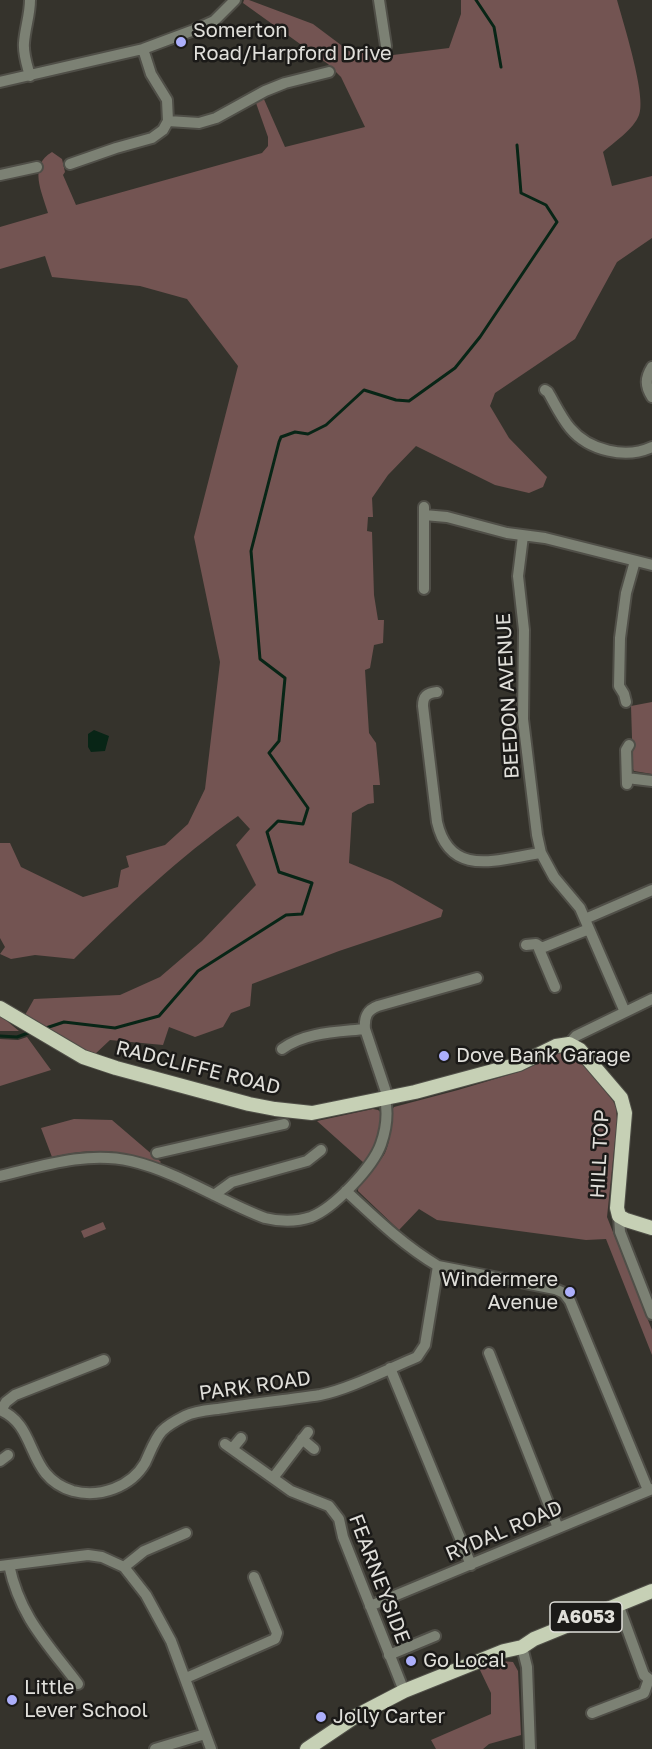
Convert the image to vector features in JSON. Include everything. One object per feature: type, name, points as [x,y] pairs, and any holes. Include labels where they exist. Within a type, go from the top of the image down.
[{"type":"main road","name":"RADCLIFFE ROAD","points":[[0,1008],[83,1057],[160,1080],[275,1109],[312,1113],[481,1076],[519,1064],[556,1046],[569,1044]]},
{"type":"main road","name":"HILL TOP","points":[[569,1044],[580,1050],[621,1098],[624,1105],[616,1202],[619,1216]]},
{"type":"main road","points":[[619,1216],[652,1228]]},
{"type":"main road","name":"A6053","points":[[307,1749],[356,1716],[404,1691],[522,1647],[534,1639],[652,1591]]},
{"type":"street","points":[[30,0],[30,15],[24,42],[24,54],[30,76]]},
{"type":"street","points":[[0,82],[143,49],[214,21],[235,0]]},
{"type":"street","points":[[379,0],[379,33],[386,46]]},
{"type":"street","points":[[75,159],[152,138],[163,130],[168,121],[166,100],[151,74],[143,49]]},
{"type":"street","points":[[168,121],[199,123],[216,118],[285,82],[325,77]]},
{"type":"street","points":[[0,175],[31,172]]},
{"type":"street","points":[[652,367],[647,383],[652,397]]},
{"type":"street","points":[[544,390],[548,392],[572,430],[584,440],[609,451],[627,454],[652,447]]},
{"type":"street","points":[[435,587],[424,588],[424,511],[652,565]]},
{"type":"street","name":"BEEDON AVENUE","points":[[523,536],[518,576],[524,630],[523,719],[537,835],[542,853],[554,877],[578,905],[624,1012]]},
{"type":"street","points":[[626,702],[619,686],[620,638],[626,593],[635,561]]},
{"type":"street","points":[[437,692],[425,696],[423,706],[440,838],[448,849],[468,861],[542,853]]},
{"type":"street","points":[[629,745],[626,750],[627,781],[652,781]]},
{"type":"street","points":[[555,987],[539,952],[542,948],[652,890]]},
{"type":"street","points":[[526,945],[536,944],[542,948]]},
{"type":"street","points":[[0,1176],[62,1161],[109,1159],[127,1161],[149,1167],[265,1218],[292,1221],[312,1216],[331,1206],[346,1191],[370,1163],[381,1143],[387,1098],[365,1029],[366,1014],[371,1009],[477,978]]},
{"type":"street","points":[[569,1044],[576,1036],[652,999]]},
{"type":"street","points":[[282,1049],[293,1041],[312,1036],[365,1029]]},
{"type":"street","points":[[262,1129],[275,1109]]},
{"type":"street","points":[[157,1153],[284,1124]]},
{"type":"street","points":[[214,1195],[232,1182],[307,1161],[321,1150]]},
{"type":"street","points":[[346,1191],[395,1235],[422,1257],[438,1266],[555,1288],[564,1293],[570,1301],[650,1490]]},
{"type":"street","points":[[619,1216],[620,1232],[652,1314]]},
{"type":"street","name":"PARK ROAD","points":[[0,1410],[14,1417],[22,1426],[40,1466],[53,1480],[73,1490],[94,1493],[112,1489],[134,1477],[160,1433],[187,1415],[324,1394],[417,1357],[425,1345],[438,1266]]},
{"type":"street","points":[[489,1353],[558,1528]]},
{"type":"street","points":[[0,1410],[15,1395],[104,1360]]},
{"type":"street","points":[[390,1368],[471,1564]]},
{"type":"street","points":[[273,1478],[305,1436],[314,1449]]},
{"type":"street","name":"FEARNEYSIDE","points":[[241,1438],[229,1447],[297,1494],[322,1502],[335,1513],[404,1691]]},
{"type":"street","name":"RYDAL ROAD","points":[[370,1606],[650,1490]]},
{"type":"street","points":[[124,1567],[144,1551],[186,1533]]},
{"type":"street","points":[[78,1684],[25,1614],[5,1566],[88,1555],[102,1557],[124,1567],[155,1611],[171,1641],[211,1749]]},
{"type":"street","points":[[186,1678],[275,1640],[277,1633],[254,1577]]},
{"type":"street","points":[[592,1713],[607,1713],[644,1693],[651,1678],[644,1675],[618,1604]]},
{"type":"street","points":[[389,1655],[435,1636]]},
{"type":"street","points":[[522,1647],[527,1667],[530,1749]]},
{"type":"street","points":[[155,1749],[205,1734]]},
{"type":"shaded area","points":[[244,0],[313,24],[353,54],[372,51],[393,55],[449,48],[461,14],[461,0],[617,0],[633,59],[641,106],[633,125],[603,152],[612,186],[652,176],[652,238],[617,262],[575,339],[495,393],[490,406],[509,438],[547,477],[543,487],[529,493],[495,485],[416,446],[388,475],[372,498],[373,517],[368,517],[367,531],[372,532],[374,595],[378,620],[384,620],[383,643],[374,645],[370,668],[365,670],[369,733],[376,743],[380,785],[373,785],[374,803],[352,813],[349,863],[392,881],[443,910],[441,917],[339,951],[252,984],[250,1006],[231,1013],[223,1027],[195,1037],[169,1027],[163,1045],[110,1040],[94,1055],[25,1015],[34,999],[120,995],[160,977],[202,941],[256,885],[236,845],[250,829],[238,816],[216,832],[153,884],[74,959],[35,955],[11,959],[0,954],[5,947],[0,938],[0,843],[10,843],[21,867],[83,897],[118,887],[121,870],[129,867],[126,856],[165,845],[188,824],[205,789],[220,662],[194,537],[238,366],[187,299],[140,286],[52,277],[45,256],[0,269],[0,227],[48,213],[40,188],[39,172],[40,164],[52,152],[62,159],[65,172],[63,175],[76,205],[262,153],[268,146],[268,137],[256,103],[263,97],[285,147],[365,127],[341,77],[328,64],[243,3]]},
{"type":"shaded area","points":[[652,702],[652,774],[633,769],[631,706]]},
{"type":"shaded area","points":[[94,730],[109,736],[105,751],[91,752],[88,747],[88,734]]},
{"type":"shaded area","points":[[1,1016],[19,1031],[0,1031]]},
{"type":"shaded area","points":[[27,1037],[51,1070],[0,1086],[0,1039],[18,1040]]},
{"type":"shaded area","points":[[558,1052],[568,1052],[577,1056],[616,1107],[617,1121],[607,1217],[652,1330],[652,1355],[606,1239],[586,1240],[437,1220],[419,1209],[399,1230],[358,1191],[361,1182],[385,1153],[390,1137],[394,1107],[522,1071]]},
{"type":"shaded area","points":[[373,1109],[383,1114],[377,1143],[364,1163],[317,1121]]},
{"type":"shaded area","points":[[74,1119],[112,1120],[161,1162],[157,1166],[125,1154],[107,1151],[79,1152],[52,1157],[41,1128]]},
{"type":"shaded area","points":[[103,1222],[106,1229],[84,1238],[81,1231]]},
{"type":"shaded area","points":[[500,1661],[513,1662],[518,1671],[521,1735],[489,1744],[483,1749],[436,1749],[431,1740],[491,1714],[491,1693],[480,1670]]},
{"type":"waterway","points":[[476,0],[494,27],[501,67]]},
{"type":"waterway","points":[[43,1029],[64,1022],[115,1028],[159,1016],[198,971],[286,915],[302,914],[312,883],[279,872],[267,832],[278,821],[303,824],[308,808],[269,753],[279,741],[285,678],[260,659],[251,551],[279,442],[281,437],[295,432],[308,434],[326,425],[364,390],[396,400],[409,401],[455,368],[480,337],[557,222],[546,205],[521,193],[517,145]]},
{"type":"waterway","points":[[0,1036],[17,1037],[31,1032]]},
{"type":"place","name":"Somerton Road/Harpford Drive","points":[[181,42]]},
{"type":"place","name":"Dove Bank Garage","points":[[444,1056]]},
{"type":"place","name":"Windermere Avenue","points":[[570,1292]]},
{"type":"place","name":"Go Local","points":[[411,1661]]},
{"type":"place","name":"Little Lever School","points":[[12,1700]]},
{"type":"place","name":"Jolly Carter","points":[[321,1717]]}]
